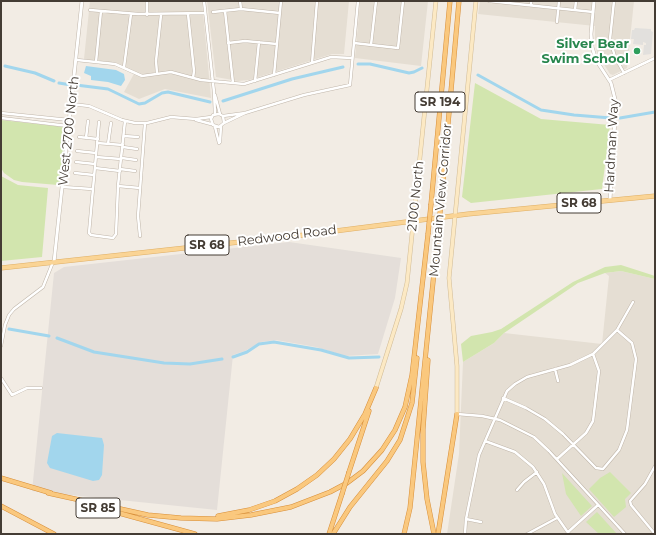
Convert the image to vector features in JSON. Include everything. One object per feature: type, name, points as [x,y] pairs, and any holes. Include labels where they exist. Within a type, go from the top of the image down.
[{"type":"highway","name":"Mountain View Corridor","points":[[422,291],[450,1]]},
{"type":"highway","name":"Mountain View Corridor","points":[[431,302],[460,1]]},
{"type":"highway","points":[[48,493],[129,512],[181,518],[234,517],[286,508],[336,490],[368,466],[391,437],[405,407],[412,375],[422,291]]},
{"type":"highway","points":[[333,534],[350,507],[387,461],[406,425],[414,395],[422,291]]},
{"type":"highway","points":[[404,534],[410,508],[431,302]]},
{"type":"highway","points":[[431,302],[423,453],[426,490],[434,534]]},
{"type":"highway","points":[[329,534],[376,388]]},
{"type":"highway","points":[[181,518],[221,516],[249,510],[275,501],[304,485],[328,464],[347,443],[365,414],[376,388]]},
{"type":"highway","points":[[438,534],[457,414]]},
{"type":"highway","name":"SR 85","points":[[1,478],[125,516],[195,534]]},
{"type":"highway","points":[[1,506],[54,534]]},
{"type":"main road","name":"2100 North","points":[[376,388],[405,293],[436,1]]},
{"type":"main road","points":[[457,414],[457,366],[449,284],[476,1]]},
{"type":"main road","name":"SR 68","points":[[610,200],[655,196]]},
{"type":"main road","name":"Redwood Road","points":[[1,268],[304,235],[455,215],[610,200]]},
{"type":"street","name":"West 2700 North","points":[[54,262],[63,187],[68,126],[77,60],[82,1]]},
{"type":"street","points":[[147,1],[147,15]]},
{"type":"street","points":[[204,1],[213,80],[215,114]]},
{"type":"street","points":[[240,1],[241,9]]},
{"type":"street","points":[[274,75],[281,1]]},
{"type":"street","points":[[312,63],[318,1]]},
{"type":"street","points":[[215,127],[221,126],[224,123],[245,113],[304,95],[350,85],[358,1]]},
{"type":"street","points":[[371,45],[376,1]]},
{"type":"street","points":[[354,43],[398,48],[403,1]]},
{"type":"street","points":[[489,1],[593,12]]},
{"type":"street","points":[[557,22],[559,1]]},
{"type":"street","points":[[575,10],[576,1]]},
{"type":"street","name":"Hardman Way","points":[[594,1],[591,34],[592,47],[598,63],[609,80],[615,94],[616,106],[610,200]]},
{"type":"street","points":[[614,1],[610,40],[615,57],[624,73]]},
{"type":"street","points":[[213,12],[241,9],[280,13]]},
{"type":"street","points":[[90,10],[147,15],[205,12]]},
{"type":"street","points":[[96,62],[101,11]]},
{"type":"street","points":[[225,11],[232,83]]},
{"type":"street","points":[[124,67],[131,14]]},
{"type":"street","points":[[188,14],[194,71],[193,78]]},
{"type":"street","points":[[157,73],[156,61],[161,15]]},
{"type":"street","points":[[228,42],[241,41],[277,44]]},
{"type":"street","points":[[255,81],[259,42]]},
{"type":"street","points":[[77,60],[114,64],[142,76],[157,73],[175,73],[201,80],[244,84],[334,56],[352,58]]},
{"type":"street","points":[[609,80],[655,58]]},
{"type":"street","points":[[214,92],[224,123]]},
{"type":"street","points":[[71,104],[89,106],[125,121],[145,123],[171,117],[196,119],[211,117],[215,114],[245,113]]},
{"type":"street","points":[[1,113],[69,120]]},
{"type":"street","points":[[211,117],[211,124]]},
{"type":"street","points":[[1,118],[68,126]]},
{"type":"street","points":[[196,119],[211,124],[215,127],[220,143],[221,126]]},
{"type":"street","points":[[86,138],[88,121]]},
{"type":"street","points":[[99,122],[88,233],[91,236],[113,238],[116,234],[118,186],[125,121]]},
{"type":"street","points":[[108,144],[110,123]]},
{"type":"street","points":[[140,236],[138,216],[145,123]]},
{"type":"street","points":[[124,136],[138,137]]},
{"type":"street","points":[[79,137],[98,139]]},
{"type":"street","points":[[97,143],[137,149]]},
{"type":"street","points":[[77,151],[96,152]]},
{"type":"street","points":[[96,157],[136,160]]},
{"type":"street","points":[[76,162],[95,164]]},
{"type":"street","points":[[95,168],[135,171]]},
{"type":"street","points":[[75,173],[94,175]]},
{"type":"street","points":[[118,186],[140,188]]},
{"type":"street","points":[[63,187],[92,189]]},
{"type":"street","points":[[1,346],[5,325],[9,315],[14,309],[43,287],[54,262]]},
{"type":"street","points":[[465,534],[466,519],[478,459],[496,419],[503,398],[510,388],[518,382],[533,375],[576,363],[593,354],[617,330],[633,302]]},
{"type":"street","points":[[503,398],[539,415],[557,429],[592,464],[601,470],[614,458],[619,450],[630,418],[635,352],[628,339],[617,330]]},
{"type":"street","points":[[557,459],[588,430],[594,418],[599,371],[593,354]]},
{"type":"street","points":[[555,369],[558,381]]},
{"type":"street","points":[[1,378],[12,395],[27,388],[41,388]]},
{"type":"street","points":[[457,414],[496,419],[528,434],[544,446],[557,459],[625,534]]},
{"type":"street","points":[[485,441],[514,452],[527,461],[537,472],[544,484],[557,518],[569,533],[598,505]]},
{"type":"street","points":[[655,466],[645,484],[630,501],[642,520],[655,534]]},
{"type":"street","points":[[517,490],[524,482],[537,472]]},
{"type":"street","points":[[527,534],[557,518]]},
{"type":"street","points":[[466,519],[481,522]]},
{"type":"shaded area","points":[[90,1],[202,1],[211,98],[165,89],[139,99],[124,92],[135,72],[117,63],[84,59]]},
{"type":"shaded area","points":[[207,1],[349,1],[344,54],[332,54],[249,80],[238,81],[216,77]]},
{"type":"shaded area","points":[[360,1],[428,1],[421,66],[355,58]]},
{"type":"shaded area","points":[[480,1],[634,1],[627,68],[613,75],[610,74],[597,53],[595,26],[478,14]]},
{"type":"shaded area","points":[[635,28],[651,29],[653,32],[651,54],[643,55],[644,45],[646,45],[646,43],[643,42],[643,45],[633,44],[634,39],[631,39],[632,30]]},
{"type":"shaded area","points":[[289,242],[401,258],[395,298],[378,354],[345,356],[316,347],[276,340],[261,342],[245,351],[233,355],[217,510],[32,491],[54,273],[64,267]]},
{"type":"shaded area","points":[[621,271],[655,279],[655,534],[447,534],[459,454],[463,362],[494,343],[504,333],[602,344],[609,276],[605,273]]},
{"type":"green space","points":[[475,83],[541,119],[610,125],[602,189],[471,203],[462,197]]},
{"type":"green space","points":[[1,120],[64,127],[66,131],[61,183],[58,185],[22,182],[14,180],[4,173],[1,168]]},
{"type":"green space","points":[[1,176],[18,185],[48,188],[42,257],[1,261]]},
{"type":"green space","points":[[621,265],[655,276],[655,279],[621,271],[605,273],[578,283],[504,333],[494,343],[463,362],[461,344],[471,336],[501,329],[573,282],[605,267]]},
{"type":"green space","points":[[610,472],[631,493],[625,499],[626,507],[614,517],[589,489],[600,478]]},
{"type":"green space","points":[[562,473],[592,506],[581,516],[566,494]]},
{"type":"green space","points":[[597,512],[617,534],[599,534],[586,522]]},
{"type":"water","points":[[86,66],[116,70],[124,74],[125,80],[121,86],[108,82],[91,80],[91,76],[84,73]]},
{"type":"water","points":[[57,433],[102,438],[104,445],[102,475],[99,480],[93,481],[50,468],[47,463],[52,436]]},
{"type":"waterway","points":[[358,64],[370,64],[409,73],[422,68]]},
{"type":"waterway","points":[[5,66],[35,73],[54,81]]},
{"type":"waterway","points":[[223,101],[292,79],[343,67]]},
{"type":"waterway","points":[[478,75],[541,110],[574,115],[611,118]]},
{"type":"waterway","points":[[59,83],[71,85]]},
{"type":"waterway","points":[[76,85],[108,89],[139,104],[145,103],[162,93],[168,92],[210,102]]},
{"type":"waterway","points":[[620,118],[655,112]]},
{"type":"waterway","points":[[9,329],[49,336]]},
{"type":"waterway","points":[[57,338],[94,352],[164,363],[190,364],[222,359]]},
{"type":"waterway","points":[[233,357],[247,352],[259,344],[274,342],[321,350],[349,358],[379,357]]},
{"type":"place","name":"Silver Bear Swim School","points":[[637,51]]}]
